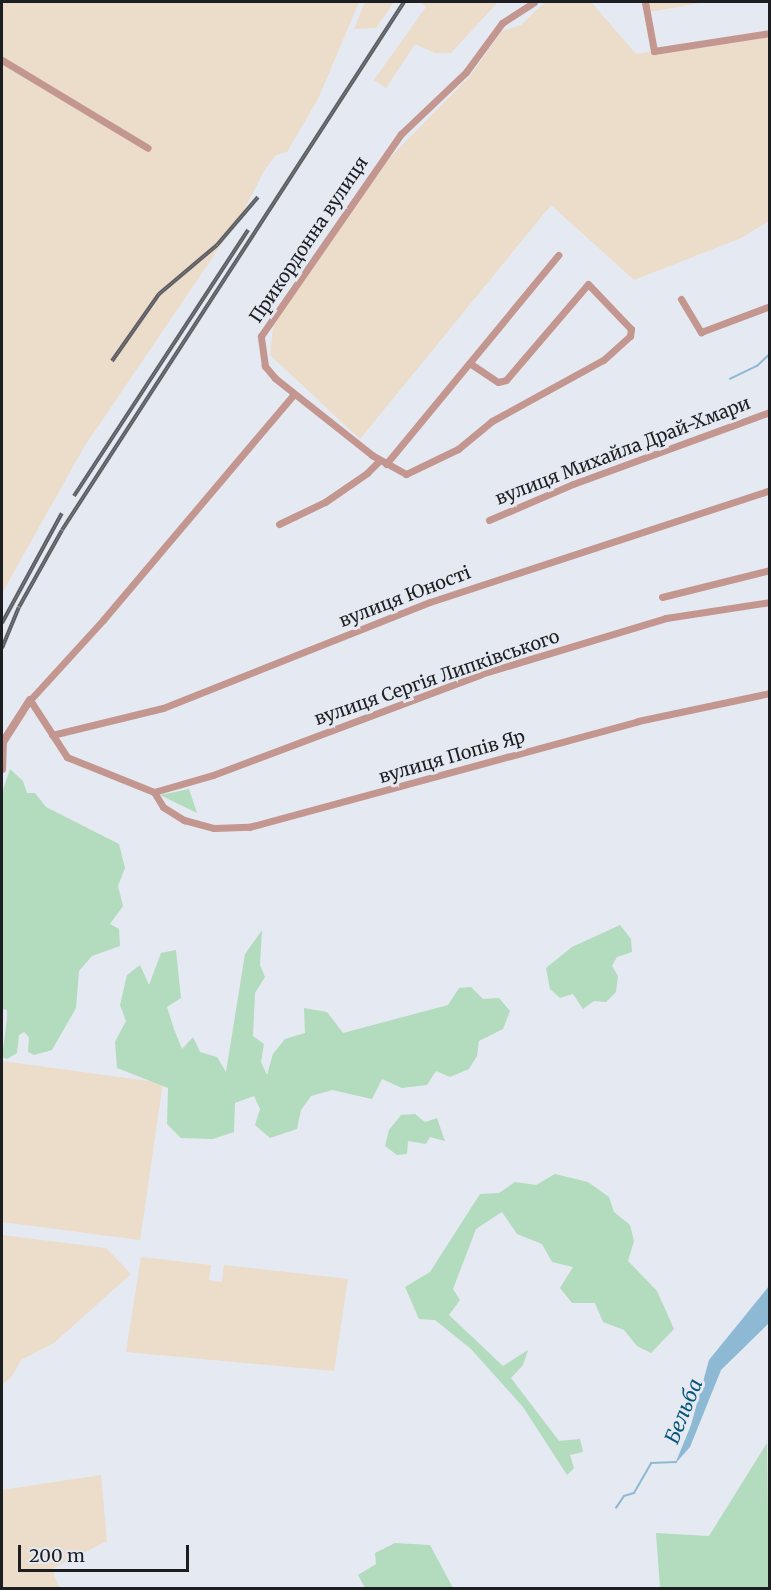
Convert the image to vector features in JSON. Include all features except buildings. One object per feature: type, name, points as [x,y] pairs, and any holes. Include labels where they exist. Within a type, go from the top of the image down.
[{"type":"street","name":"Прикордонна вулиця","points":[[383,462],[294,394],[265,366],[261,336],[401,134],[466,72],[502,23],[534,2]]},
{"type":"street","points":[[645,2],[654,51],[770,33]]},
{"type":"street","points":[[2,60],[148,148]]},
{"type":"street","points":[[279,524],[325,502],[383,462],[471,364],[558,255]]},
{"type":"street","points":[[383,462],[406,474],[458,449],[492,421],[603,360],[630,336],[631,329],[588,284],[506,380],[498,382],[471,364]]},
{"type":"street","points":[[681,299],[701,332],[770,306]]},
{"type":"street","points":[[2,769],[3,742],[30,700],[103,620],[294,394]]},
{"type":"street","name":"вулиця Михайла Драй-Хмари","points":[[489,520],[573,484],[770,412]]},
{"type":"street","name":"вулиця Юності","points":[[52,735],[163,708],[430,602],[770,490]]},
{"type":"street","points":[[662,597],[770,570]]},
{"type":"street","name":"вулиця Сергія Липківського","points":[[154,792],[213,775],[492,670],[666,618],[770,602]]},
{"type":"street","name":"вулиця Попів Яр","points":[[154,792],[163,807],[184,820],[214,828],[249,827],[638,722],[770,693]]},
{"type":"street","points":[[30,700],[68,757],[154,792]]},
{"type":"shaded area","points":[[2,2],[359,2],[318,99],[287,152],[276,155],[265,169],[242,214],[84,447],[2,593]]},
{"type":"shaded area","points":[[365,2],[394,2],[376,28],[354,29]]},
{"type":"shaded area","points":[[421,2],[498,2],[451,53],[435,53],[415,44],[386,88],[374,80],[426,7]]},
{"type":"shaded area","points":[[545,2],[591,2],[636,54],[769,31],[769,221],[741,238],[634,280],[551,205],[360,439],[270,355],[274,319],[371,177],[469,77],[502,31],[521,25]]},
{"type":"shaded area","points":[[642,2],[706,2],[644,13]]},
{"type":"shaded area","points":[[2,1061],[163,1083],[140,1240],[2,1222]]},
{"type":"shaded area","points":[[2,1235],[106,1248],[131,1274],[54,1343],[21,1360],[12,1376],[2,1385]]},
{"type":"shaded area","points":[[141,1257],[211,1265],[209,1280],[222,1282],[224,1265],[348,1279],[334,1371],[126,1352]]},
{"type":"shaded area","points":[[101,1475],[107,1541],[52,1569],[59,1588],[2,1588],[2,1490]]},
{"type":"green space","points":[[10,769],[23,781],[27,793],[35,793],[46,807],[119,844],[125,868],[118,886],[123,906],[110,924],[119,929],[120,946],[92,956],[79,971],[76,1008],[52,1050],[34,1055],[28,1052],[29,1037],[24,1032],[19,1035],[17,1053],[7,1059],[2,1057],[7,1010],[2,1009],[2,793]]},
{"type":"green space","points":[[189,789],[197,813],[160,795],[175,792]]},
{"type":"green space","points":[[620,925],[631,939],[632,952],[617,957],[612,966],[618,976],[616,992],[606,1002],[594,1001],[583,1009],[573,994],[560,998],[550,989],[546,968],[572,947]]},
{"type":"green space","points":[[262,930],[260,965],[265,977],[255,993],[253,1036],[264,1044],[261,1062],[267,1075],[273,1054],[285,1039],[305,1033],[304,1008],[327,1012],[343,1033],[448,1005],[459,988],[471,987],[483,999],[499,998],[510,1011],[503,1029],[479,1041],[477,1056],[469,1069],[450,1077],[436,1071],[427,1085],[402,1088],[382,1079],[372,1099],[332,1090],[311,1096],[301,1110],[297,1129],[270,1138],[255,1125],[260,1109],[254,1096],[235,1103],[234,1132],[213,1139],[181,1138],[167,1124],[168,1088],[117,1068],[115,1042],[126,1021],[120,1005],[127,975],[140,965],[149,985],[161,953],[176,950],[181,998],[167,1007],[182,1049],[193,1037],[200,1052],[217,1057],[226,1072],[245,954]]},
{"type":"green space","points":[[415,1114],[425,1122],[437,1118],[445,1141],[430,1137],[426,1144],[408,1141],[407,1154],[397,1155],[385,1146],[389,1130],[401,1115]]},
{"type":"green space","points":[[555,1174],[588,1182],[609,1197],[614,1212],[630,1225],[634,1241],[628,1261],[657,1291],[674,1329],[651,1353],[637,1346],[624,1330],[603,1322],[595,1303],[572,1303],[560,1288],[573,1267],[552,1262],[542,1244],[517,1234],[502,1212],[476,1229],[453,1289],[460,1300],[449,1315],[503,1366],[528,1350],[523,1365],[511,1378],[559,1441],[580,1439],[583,1452],[570,1455],[574,1468],[567,1475],[523,1407],[471,1349],[435,1320],[419,1319],[405,1287],[430,1272],[480,1194],[499,1193],[515,1182],[536,1185]]},
{"type":"green space","points":[[767,1443],[769,1588],[660,1588],[656,1533],[709,1536]]},
{"type":"green space","points":[[395,1543],[430,1545],[453,1588],[365,1588],[358,1575],[376,1564],[375,1553]]},
{"type":"water","name":"Бельба","points":[[769,1286],[769,1323],[721,1370],[690,1447],[675,1464],[691,1425],[709,1360]]},
{"type":"waterway","points":[[730,379],[757,366],[770,354]]},
{"type":"waterway","name":"Бельба","points":[[616,1508],[624,1496],[634,1493],[651,1463],[676,1462]]},
{"type":"railway","points":[[2,648],[19,607],[62,530],[404,2]]},
{"type":"railway","points":[[112,361],[159,294],[217,245],[258,197]]},
{"type":"railway","points":[[74,496],[248,230]]},
{"type":"railway","points":[[2,623],[62,513]]}]
